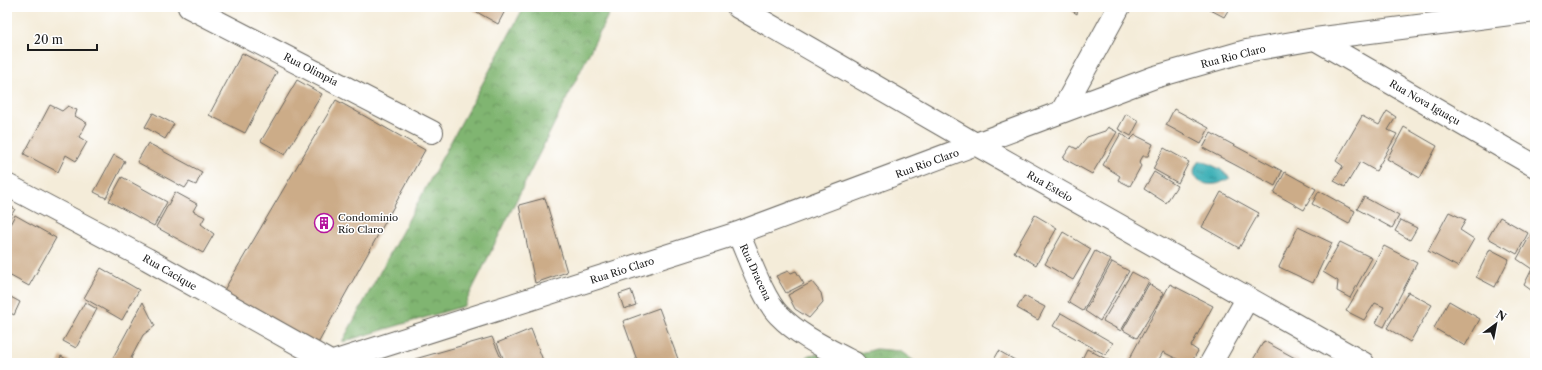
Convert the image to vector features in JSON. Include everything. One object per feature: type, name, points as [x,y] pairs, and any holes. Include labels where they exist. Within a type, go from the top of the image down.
[{"type":"street","name":"Rua Olimpia","points":[[189,7],[432,132]]},
{"type":"street","name":"Rua Esteio","points":[[738,7],[1247,299],[1363,363]]},
{"type":"street","points":[[1062,111],[1118,7]]},
{"type":"street","name":"Rua Rio Claro","points":[[331,363],[738,233],[977,145],[1062,111],[1163,75],[1246,51],[1315,39],[1535,11]]},
{"type":"street","name":"Rua Nova Iguaçu","points":[[1315,39],[1535,166]]},
{"type":"street","name":"Rua Cacique","points":[[7,185],[147,259],[331,363]]},
{"type":"street","name":"Rua Dracena","points":[[738,233],[768,300],[778,315],[794,328],[854,363]]},
{"type":"street","points":[[1211,363],[1247,299]]},
{"type":"green space","points":[[524,7],[612,7],[464,306],[342,342]]},
{"type":"green space","points":[[876,349],[900,351],[917,363],[802,363],[809,355],[859,353]]},
{"type":"water","points":[[1203,161],[1220,169],[1230,178],[1217,184],[1200,182],[1195,176],[1194,172],[1198,162]]},
{"type":"building","points":[[468,7],[507,7],[498,24]]},
{"type":"building","points":[[1066,7],[1078,7],[1077,14]]},
{"type":"building","points":[[1205,7],[1230,7],[1224,17]]},
{"type":"building","points":[[242,53],[277,72],[245,133],[209,115]]},
{"type":"building","points":[[297,80],[322,94],[285,155],[261,141]]},
{"type":"building","name":"Condomínio Río Claro","points":[[336,100],[425,150],[315,349],[220,297]]},
{"type":"building","points":[[50,105],[62,111],[68,106],[77,110],[75,116],[87,123],[79,137],[87,142],[76,161],[66,155],[58,172],[24,154]]},
{"type":"building","points":[[1174,109],[1209,128],[1201,144],[1166,125]]},
{"type":"building","points":[[1387,111],[1396,117],[1388,130],[1397,134],[1376,171],[1360,162],[1345,187],[1334,181],[1343,166],[1336,161],[1362,116],[1379,125]]},
{"type":"building","points":[[153,113],[174,124],[165,139],[145,127]]},
{"type":"building","points":[[1126,114],[1139,121],[1131,136],[1118,129]]},
{"type":"building","points":[[1108,127],[1117,132],[1092,174],[1063,158],[1071,146],[1077,149],[1087,137],[1105,131]]},
{"type":"building","points":[[1404,127],[1437,146],[1420,178],[1387,159]]},
{"type":"building","points":[[1121,133],[1130,140],[1135,135],[1153,144],[1148,156],[1143,156],[1139,163],[1141,166],[1130,186],[1118,180],[1120,176],[1103,165]]},
{"type":"building","points":[[1211,133],[1282,171],[1275,186],[1203,148]]},
{"type":"building","points":[[148,143],[202,172],[196,185],[189,182],[185,188],[137,162]]},
{"type":"building","points":[[1164,148],[1189,162],[1178,183],[1153,169]]},
{"type":"building","points":[[114,155],[125,161],[106,198],[94,192]]},
{"type":"building","points":[[1154,172],[1177,186],[1166,203],[1144,189]]},
{"type":"building","points":[[1285,172],[1316,189],[1304,210],[1274,193]]},
{"type":"building","points":[[122,177],[167,202],[154,226],[109,201]]},
{"type":"building","points":[[1319,191],[1355,211],[1349,224],[1312,204]]},
{"type":"building","points":[[175,192],[197,204],[193,211],[205,217],[201,224],[214,234],[203,253],[156,227]]},
{"type":"building","points":[[1221,192],[1259,213],[1239,248],[1202,227]]},
{"type":"building","points":[[1364,197],[1399,216],[1392,228],[1357,209]]},
{"type":"building","points":[[545,198],[567,272],[535,283],[519,205]]},
{"type":"building","points":[[7,204],[15,209],[7,223]]},
{"type":"building","points":[[1449,212],[1466,220],[1460,230],[1474,239],[1458,267],[1428,251]]},
{"type":"building","points":[[15,215],[56,238],[29,286],[7,274],[7,230]]},
{"type":"building","points":[[1035,215],[1057,228],[1036,265],[1014,252]]},
{"type":"building","points":[[1500,217],[1528,233],[1517,254],[1488,238]]},
{"type":"building","points":[[1401,220],[1417,228],[1410,240],[1395,231]]},
{"type":"building","points":[[1298,227],[1332,243],[1313,283],[1279,267]]},
{"type":"building","points":[[1535,227],[1535,293],[1524,285],[1532,269],[1517,259]]},
{"type":"building","points":[[1063,232],[1091,249],[1073,280],[1045,264]]},
{"type":"building","points":[[1340,242],[1372,258],[1350,298],[1337,291],[1338,281],[1323,272]]},
{"type":"building","points":[[1384,246],[1417,263],[1384,327],[1376,323],[1384,307],[1375,303],[1364,320],[1346,311]]},
{"type":"building","points":[[1490,249],[1509,259],[1495,287],[1476,277]]},
{"type":"building","points":[[1095,251],[1111,260],[1083,311],[1068,302]]},
{"type":"building","points":[[1112,262],[1129,271],[1100,321],[1085,311]]},
{"type":"building","points":[[101,268],[139,290],[122,320],[84,298]]},
{"type":"building","points":[[788,271],[791,273],[796,271],[804,284],[786,293],[776,276]]},
{"type":"building","points":[[1132,272],[1149,281],[1121,331],[1103,321]]},
{"type":"building","points":[[812,282],[821,293],[823,302],[809,318],[795,309],[788,295]]},
{"type":"building","points":[[1149,284],[1164,293],[1137,338],[1123,330]]},
{"type":"building","points":[[1170,284],[1213,306],[1191,346],[1198,351],[1191,363],[1185,363],[1163,352],[1157,363],[1127,363]]},
{"type":"building","points":[[631,290],[636,305],[624,309],[619,294]]},
{"type":"building","points":[[1408,292],[1432,305],[1410,342],[1387,328]]},
{"type":"building","points":[[7,295],[20,302],[14,315],[7,311]]},
{"type":"building","points":[[1024,296],[1045,307],[1038,320],[1017,308]]},
{"type":"building","points":[[1449,301],[1480,319],[1465,346],[1434,328]]},
{"type":"building","points":[[85,302],[97,309],[76,348],[63,341]]},
{"type":"building","points":[[143,302],[155,326],[143,335],[131,358],[133,363],[110,363]]},
{"type":"building","points":[[659,308],[678,359],[667,363],[638,363],[623,321]]},
{"type":"building","points":[[1061,313],[1113,343],[1106,355],[1053,326]]},
{"type":"building","points":[[531,329],[544,363],[505,363],[497,343]]},
{"type":"building","points":[[492,337],[503,363],[414,363],[415,359]]},
{"type":"building","points":[[1264,341],[1304,363],[1251,363]]},
{"type":"building","points":[[1087,349],[1114,363],[1080,363]]},
{"type":"building","points":[[999,351],[1020,363],[992,363]]},
{"type":"building","points":[[61,356],[73,363],[58,363]]},
{"type":"place","name":"Condomínio Río Claro","points":[[324,223]]}]
